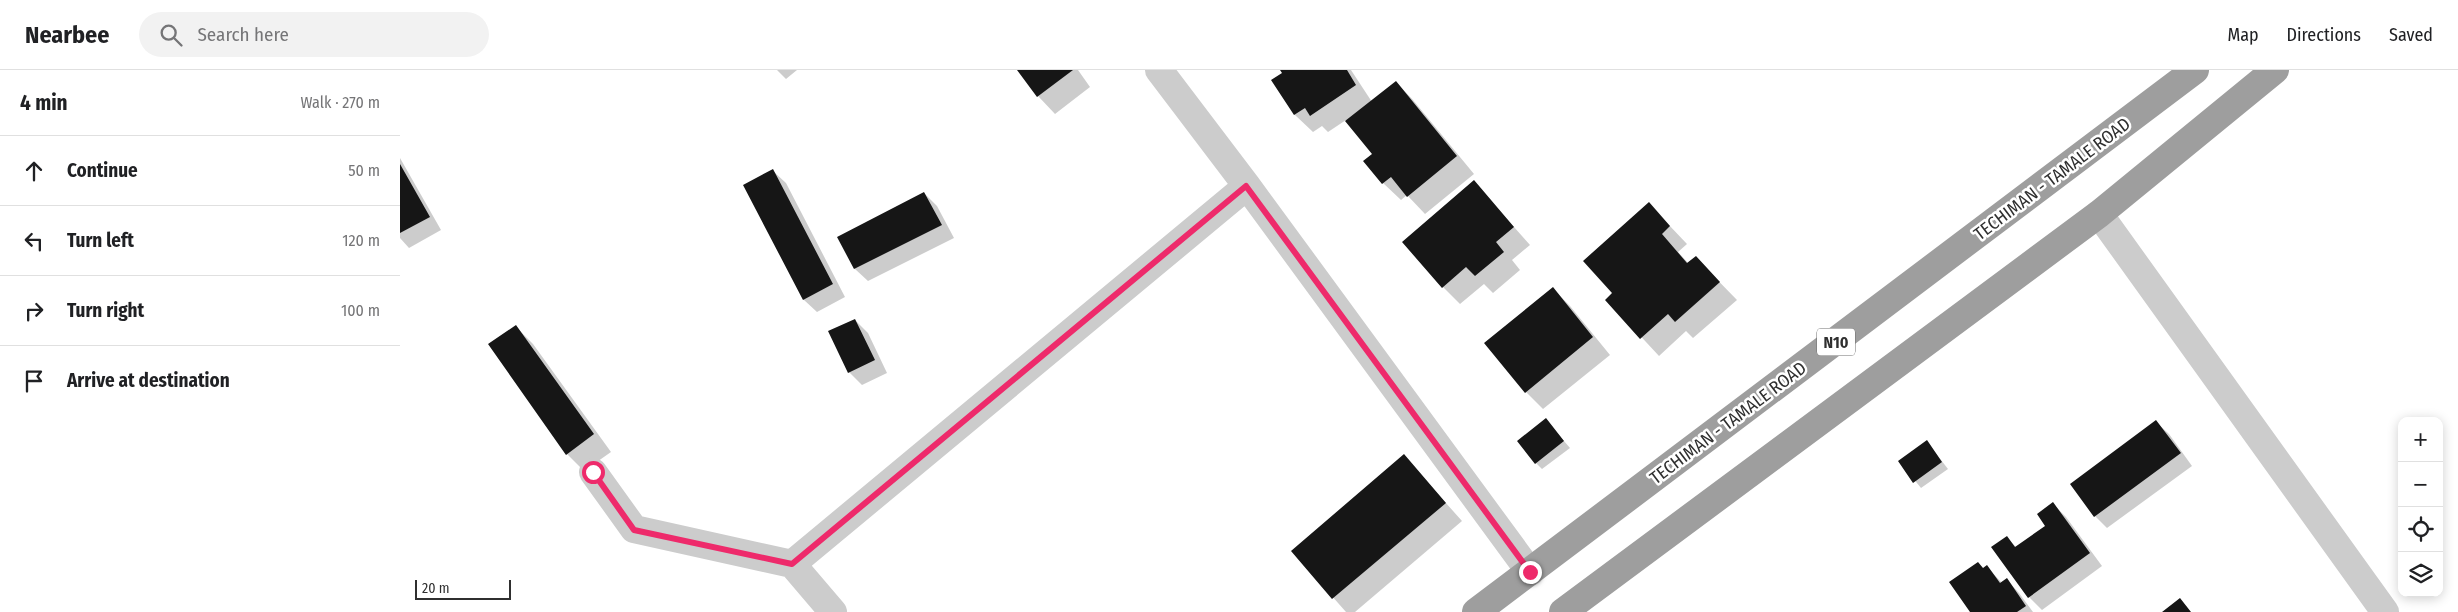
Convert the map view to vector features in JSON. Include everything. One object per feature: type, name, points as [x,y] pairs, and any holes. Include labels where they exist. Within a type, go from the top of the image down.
[{"type":"highway","name":"TECHIMAN - TAMALE ROAD","points":[[1476,612],[2195,70]]},
{"type":"highway","points":[[1563,612],[2099,214],[2275,70]]},
{"type":"street","points":[[1159,70],[1530,572]]},
{"type":"street","points":[[792,564],[1246,186]]},
{"type":"street","points":[[2099,214],[2385,612]]},
{"type":"street","points":[[593,472],[634,530],[792,564],[833,612]]},
{"type":"building","points":[[1017,70],[1073,70],[1037,97]]},
{"type":"building","points":[[1280,70],[1347,70],[1356,85],[1310,116],[1305,108],[1294,115],[1271,80],[1282,73]]},
{"type":"building","points":[[1396,81],[1457,156],[1407,197],[1391,177],[1382,184],[1363,161],[1372,154],[1345,121]]},
{"type":"building","points":[[400,164],[430,217],[400,233]]},
{"type":"building","points":[[773,169],[833,284],[803,300],[743,185]]},
{"type":"building","points":[[1474,180],[1514,227],[1496,242],[1504,252],[1475,276],[1466,267],[1442,288],[1402,242]]},
{"type":"building","points":[[924,192],[942,225],[854,269],[837,237]]},
{"type":"building","points":[[1649,202],[1670,226],[1662,234],[1687,263],[1696,256],[1720,282],[1675,322],[1668,314],[1640,339],[1605,300],[1612,293],[1583,261]]},
{"type":"building","points":[[1553,287],[1593,337],[1525,393],[1484,343]]},
{"type":"building","points":[[855,319],[875,360],[848,373],[828,331]]},
{"type":"building","points":[[516,325],[594,434],[566,455],[488,344]]},
{"type":"building","points":[[1546,418],[1564,441],[1535,464],[1517,441]]},
{"type":"building","points":[[2156,420],[2181,453],[2094,517],[2070,484]]},
{"type":"building","points":[[1927,440],[1942,462],[1913,483],[1898,461]]},
{"type":"building","points":[[1404,454],[1446,503],[1332,599],[1291,551]]},
{"type":"building","points":[[2053,502],[2090,553],[2028,598],[1991,547],[2007,536],[2015,547],[2045,526],[2037,514]]},
{"type":"building","points":[[1978,562],[1983,568],[1987,565],[2000,583],[2007,578],[2026,606],[2017,612],[1970,612],[1949,582]]},
{"type":"building","points":[[2180,598],[2191,612],[2162,612]]},
{"type":"route","points":[[593,472],[634,530],[792,564],[1246,186],[1530,572]]}]
